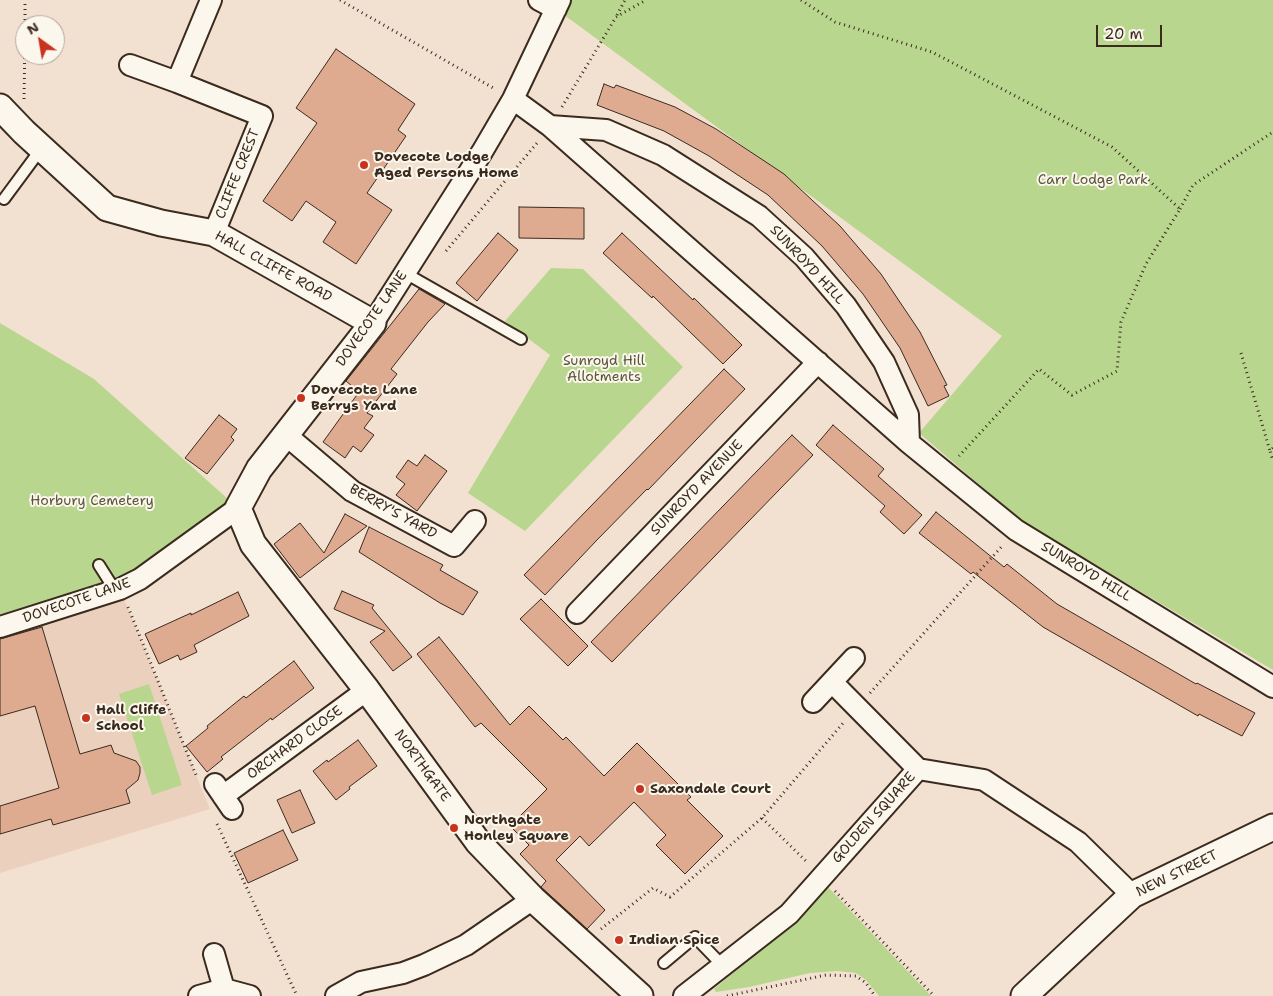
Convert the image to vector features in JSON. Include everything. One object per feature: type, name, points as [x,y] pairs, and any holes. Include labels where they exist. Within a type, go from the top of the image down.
[{"type":"street","points":[[177,82],[211,0]]},
{"type":"street","name":"DOVECOTE LANE","points":[[0,628],[120,589],[140,579],[238,508],[259,469],[373,323],[482,152],[513,99],[552,3]]},
{"type":"street","name":"CLIFFE CREST","points":[[130,65],[262,116],[214,233]]},
{"type":"street","name":"SUNROYD HILL","points":[[513,99],[550,126],[909,443],[1016,530],[1273,687]]},
{"type":"street","name":"HALL CLIFFE ROAD","points":[[0,107],[107,208],[214,233],[373,323]]},
{"type":"street","name":"SUNROYD HILL","points":[[550,126],[606,130],[662,154],[759,216],[804,258],[846,306],[884,362],[908,415],[909,443]]},
{"type":"street","name":"SUNROYD AVENUE","points":[[577,613],[818,362]]},
{"type":"street","name":"BERRY'S YARD","points":[[286,434],[352,491],[454,546],[475,521]]},
{"type":"street","name":"NORTHGATE","points":[[238,508],[253,544],[367,690],[478,842],[533,899],[640,996]]},
{"type":"street","points":[[813,702],[854,658]]},
{"type":"street","points":[[832,682],[918,769]]},
{"type":"street","name":"ORCHARD CLOSE","points":[[223,796],[367,690]]},
{"type":"street","name":"GOLDEN SQUARE","points":[[684,996],[789,914],[918,769],[984,780],[1078,842],[1132,895]]},
{"type":"street","name":"NEW STREET","points":[[1024,996],[1132,895],[1273,827]]},
{"type":"street","points":[[336,996],[361,982],[424,965],[466,945],[533,899]]},
{"type":"street","points":[[214,954],[224,989]]},
{"type":"street","points":[[199,996],[224,989],[250,996]]},
{"type":"lane","points":[[4,199],[33,140]]},
{"type":"lane","points":[[405,273],[520,339]]},
{"type":"lane","points":[[99,565],[111,584],[120,589]]},
{"type":"lane","points":[[664,962],[695,937],[722,966]]},
{"type":"path","points":[[25,0],[25,15]]},
{"type":"path","points":[[340,0],[513,99]]},
{"type":"path","points":[[445,252],[550,126],[625,0]]},
{"type":"path","points":[[616,17],[646,0]]},
{"type":"path","points":[[801,0],[835,22],[932,52],[1112,147],[1180,209]]},
{"type":"path","points":[[27,65],[33,140]]},
{"type":"path","points":[[944,473],[1038,369],[1072,395],[1117,371],[1121,322],[1146,264],[1193,185],[1273,132]]},
{"type":"path","points":[[1241,353],[1273,461]]},
{"type":"path","points":[[583,944],[653,888],[670,897],[762,818],[857,708],[1016,530]]},
{"type":"path","points":[[762,818],[821,876],[934,996]]},
{"type":"path","points":[[727,996],[826,974],[856,976],[866,983],[875,996]]},
{"type":"shaded area","name":"Hall Cliffe School","points":[[120,589],[210,809],[0,873],[0,627]]},
{"type":"green space","name":"Carr Lodge Park","points":[[560,0],[1273,0],[1273,670],[1023,522],[919,433],[1002,336],[556,9]]},
{"type":"green space","name":"Sunroyd Hill Allotments","points":[[551,268],[583,269],[683,367],[525,531],[468,493],[550,355],[505,321]]},
{"type":"green space","name":"Horbury Cemetery","points":[[0,323],[94,379],[238,508],[140,579],[0,627]]},
{"type":"green space","points":[[149,684],[182,785],[152,795],[119,694]]},
{"type":"green space","points":[[828,887],[931,996],[879,996],[866,980],[856,973],[837,971],[810,973],[749,987],[716,992],[714,989],[794,922]]},
{"type":"building","name":"Dovecote Lodge Aged Persons Home","points":[[336,49],[415,104],[398,130],[406,136],[367,193],[392,210],[356,264],[323,242],[336,222],[306,201],[292,221],[263,201],[317,123],[296,108]]},
{"type":"building","points":[[604,84],[614,88],[616,85],[675,107],[716,129],[784,174],[840,226],[881,274],[920,332],[947,385],[944,386],[949,396],[928,406],[900,348],[863,294],[822,246],[768,195],[709,156],[664,131],[597,105]]},
{"type":"building","points":[[519,207],[584,208],[584,239],[519,238]]},
{"type":"building","points":[[498,233],[518,250],[477,301],[456,283]]},
{"type":"building","points":[[622,233],[693,300],[694,298],[742,345],[723,364],[653,296],[652,298],[603,253]]},
{"type":"building","points":[[419,289],[445,304],[428,322],[391,369],[397,374],[367,413],[373,416],[364,428],[374,435],[361,452],[353,446],[345,458],[323,442],[359,392],[346,381]]},
{"type":"building","points":[[724,369],[745,389],[545,595],[524,575]]},
{"type":"building","points":[[219,415],[237,429],[231,437],[234,440],[207,474],[185,458]]},
{"type":"building","points":[[833,425],[884,469],[878,476],[922,515],[904,534],[880,512],[885,506],[816,445]]},
{"type":"building","points":[[792,435],[813,455],[612,662],[591,642]]},
{"type":"building","points":[[425,455],[447,471],[417,511],[396,495],[405,484],[396,477],[408,460],[417,466]]},
{"type":"building","points":[[936,512],[1004,567],[1007,564],[1057,604],[1196,684],[1255,713],[1242,736],[1199,714],[1198,716],[1043,627],[973,572],[971,574],[919,533]]},
{"type":"building","points":[[345,514],[367,526],[300,578],[274,544],[300,523],[324,553]]},
{"type":"building","points":[[369,527],[443,565],[440,570],[478,592],[463,615],[440,603],[359,552]]},
{"type":"building","points":[[342,591],[374,605],[372,608],[412,657],[393,671],[370,642],[385,631],[334,609]]},
{"type":"building","points":[[238,592],[249,616],[194,645],[197,652],[180,660],[178,655],[159,664],[145,634],[191,613],[191,615]]},
{"type":"building","points":[[541,599],[588,646],[568,666],[520,619]]},
{"type":"building","points":[[42,627],[80,754],[111,745],[114,753],[136,761],[140,767],[140,773],[138,780],[126,790],[130,803],[53,825],[51,819],[0,834],[0,806],[59,788],[35,706],[0,716],[0,639]]},
{"type":"building","name":"Saxondale Court","points":[[439,637],[510,725],[529,706],[563,740],[566,737],[604,776],[637,743],[691,797],[687,800],[723,836],[685,874],[656,845],[666,835],[634,802],[589,846],[580,836],[556,860],[605,910],[587,929],[541,887],[546,881],[520,854],[529,845],[510,826],[547,789],[481,723],[475,727],[417,654]]},
{"type":"building","points":[[294,661],[314,688],[272,720],[271,718],[221,757],[223,759],[207,772],[186,746],[244,696],[246,698]]},
{"type":"building","points":[[358,740],[377,766],[349,787],[350,789],[336,800],[313,771]]},
{"type":"building","points":[[300,790],[315,823],[292,833],[277,800]]},
{"type":"building","points":[[283,830],[298,860],[248,883],[234,853]]},
{"type":"place","name":"Dovecote Lodge Aged Persons Home","points":[[364,165]]},
{"type":"place","name":"Dovecote Lane Berrys Yard","points":[[301,398]]},
{"type":"place","name":"Hall Cliffe School","points":[[86,718]]},
{"type":"place","name":"Saxondale Court","points":[[640,789]]},
{"type":"place","name":"Northgate Honley Square","points":[[454,828]]},
{"type":"place","name":"Indian Spice","points":[[619,940]]}]
